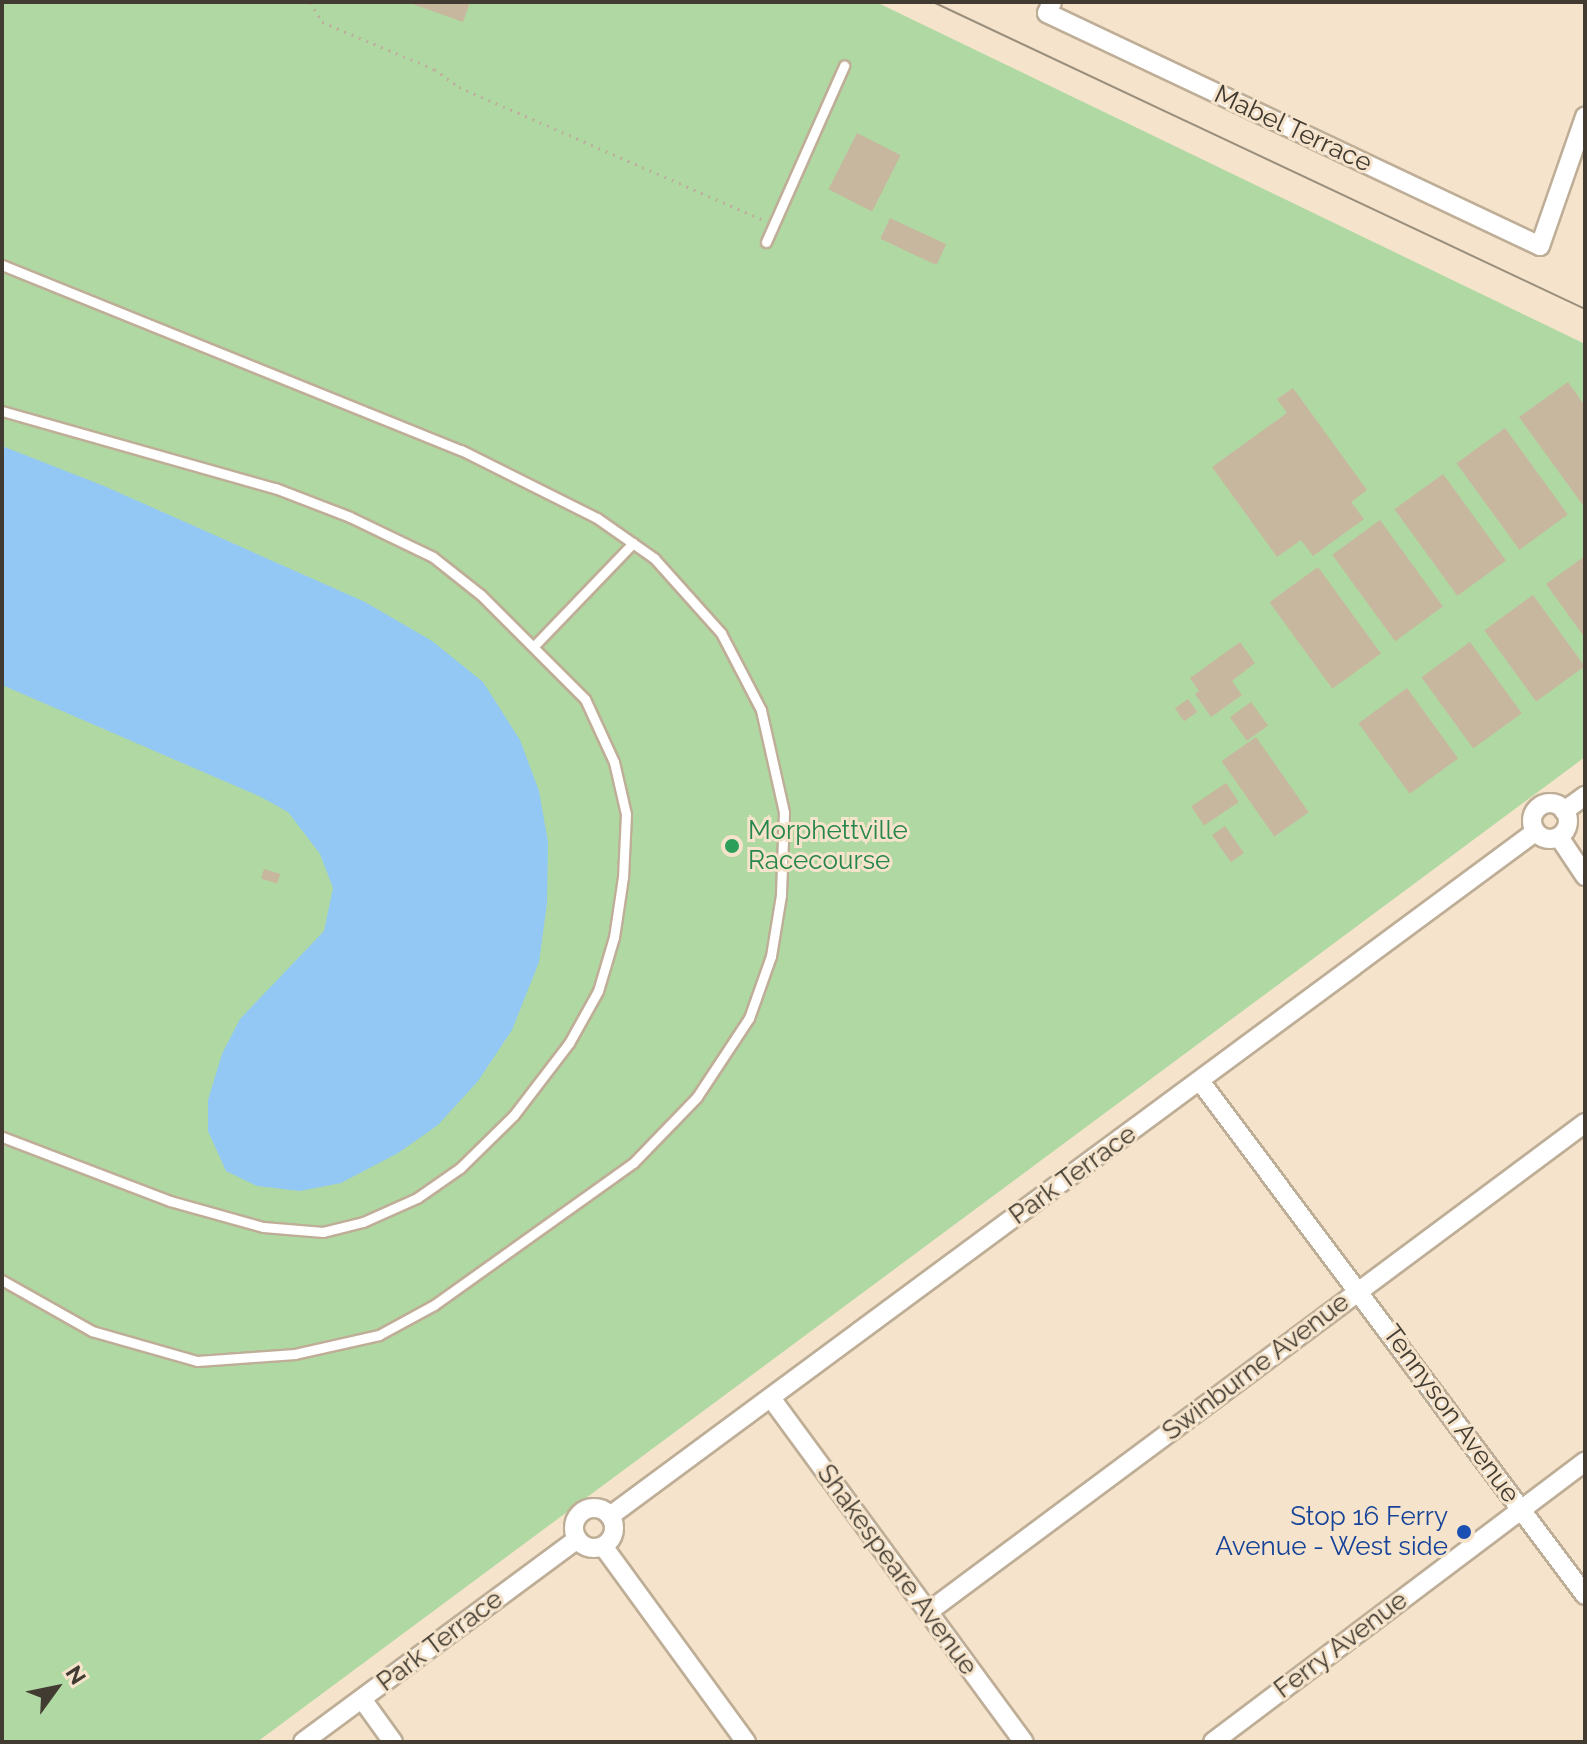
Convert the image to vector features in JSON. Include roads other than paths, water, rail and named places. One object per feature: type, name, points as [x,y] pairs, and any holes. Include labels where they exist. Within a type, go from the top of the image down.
[{"type":"street","name":"Mabel Terrace","points":[[1049,7],[1540,246],[1576,170]]},
{"type":"street","points":[[1576,170],[1585,117]]},
{"type":"street","points":[[1564,811],[1585,796]]},
{"type":"street","points":[[1556,804],[1564,811],[1568,822],[1559,837],[1547,839],[1535,832],[1532,820],[1540,806],[1556,804]]},
{"type":"street","name":"Park Terrace","points":[[610,1516],[1535,832]]},
{"type":"street","points":[[1559,837],[1585,876]]},
{"type":"street","name":"Tennyson Avenue","points":[[1200,1081],[1585,1595]]},
{"type":"street","name":"Swinburne Avenue","points":[[928,1612],[1585,1123]]},
{"type":"street","name":"Shakespeare Avenue","points":[[771,1398],[1024,1742]]},
{"type":"street","name":"Ferry Avenue","points":[[1213,1742],[1585,1462]]},
{"type":"street","points":[[600,1509],[610,1516],[613,1534],[603,1546],[591,1548],[577,1539],[575,1524],[583,1512],[600,1509]]},
{"type":"street","name":"Park Terrace","points":[[303,1742],[577,1539]]},
{"type":"street","points":[[603,1546],[746,1742]]},
{"type":"street","points":[[362,1699],[393,1742]]},
{"type":"lane","points":[[766,242],[844,66]]},
{"type":"lane","points":[[2,265],[461,450],[597,518],[633,543],[654,558],[721,633],[761,710],[784,812],[781,895],[771,956],[749,1018],[697,1097],[633,1163],[434,1305],[379,1335],[295,1354],[197,1361],[92,1331],[2,1280]]},
{"type":"lane","points":[[2,411],[275,488],[350,517],[433,557],[481,595],[585,699],[614,762],[626,814],[623,877],[614,937],[598,991],[569,1043],[514,1115],[460,1168],[417,1198],[363,1222],[323,1232],[263,1227],[170,1201],[2,1137]]},
{"type":"lane","points":[[534,646],[633,543]]},
{"type":"water","points":[[2,446],[104,486],[365,602],[432,641],[483,682],[520,740],[539,791],[548,842],[547,903],[539,962],[512,1030],[478,1081],[438,1125],[398,1153],[341,1183],[300,1191],[257,1186],[226,1171],[208,1131],[208,1100],[222,1054],[240,1019],[324,931],[333,888],[320,854],[288,812],[261,797],[2,685]]},
{"type":"tram line","points":[[933,2],[1585,309]]},
{"type":"place","name":"Morphettville Racecourse","points":[[732,846]]},
{"type":"place","name":"Stop 16 Ferry Avenue - West side","points":[[1464,1532]]}]
